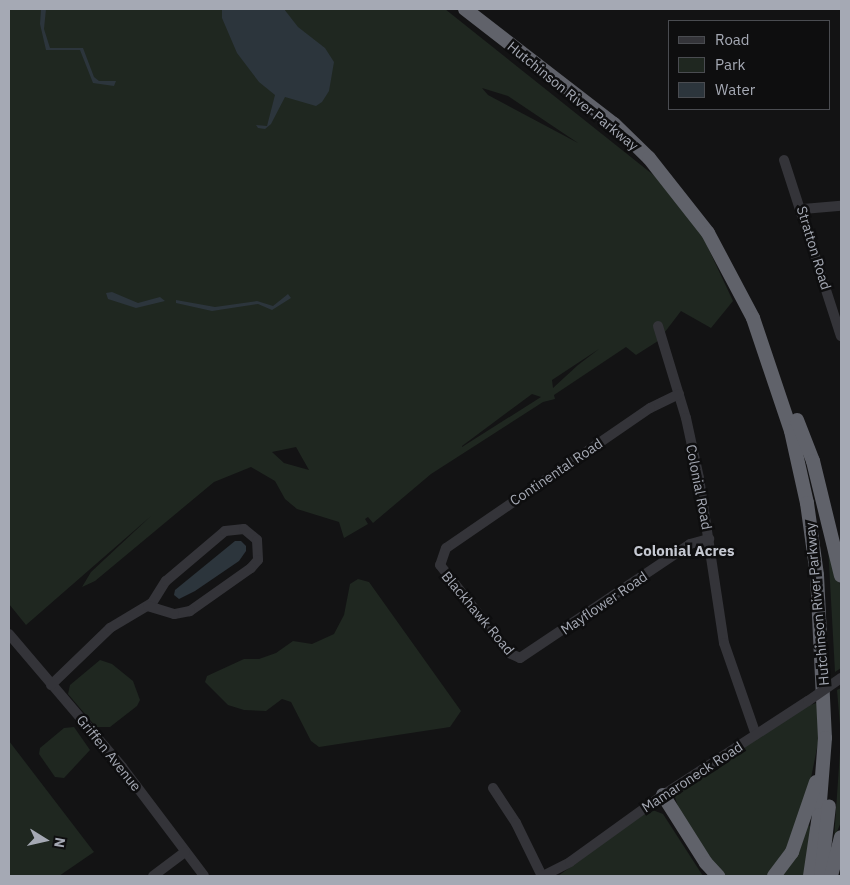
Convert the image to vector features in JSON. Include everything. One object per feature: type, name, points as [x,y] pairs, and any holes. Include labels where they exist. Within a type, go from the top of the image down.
[{"type":"highway","name":"Hutchinson River Parkway","points":[[466,9],[614,124],[649,158],[699,219],[743,296],[778,385],[807,503],[821,622],[824,738],[819,814],[810,876]]},
{"type":"highway","name":"Hutchinson River Parkway","points":[[478,9],[621,120],[688,190],[717,230],[754,301],[779,363],[797,420],[821,538],[830,633],[833,756],[821,876]]},
{"type":"highway","points":[[797,420],[813,461],[841,576]]},
{"type":"highway","points":[[774,876],[788,860],[806,817],[824,738]]},
{"type":"highway","points":[[660,797],[706,876]]},
{"type":"highway","points":[[660,797],[706,863],[718,876]]},
{"type":"highway","points":[[831,876],[841,837]]},
{"type":"street","name":"Stratton Road","points":[[784,160],[803,209],[841,336]]},
{"type":"street","points":[[803,209],[841,206]]},
{"type":"street","name":"Colonial Road","points":[[658,326],[679,394],[699,478],[724,643],[756,735]]},
{"type":"street","name":"Continental Road","points":[[440,558],[446,548],[565,466],[650,408],[679,394]]},
{"type":"street","points":[[51,684],[110,628],[148,606],[166,581],[225,531],[244,529],[257,540],[258,560],[251,568],[190,611],[174,614],[148,606]]},
{"type":"street","name":"Mayflower Road","points":[[550,640],[690,544],[709,539]]},
{"type":"street","name":"Blackhawk Road","points":[[440,558],[442,570],[514,657],[527,656],[550,640]]},
{"type":"street","name":"Griffen Avenue","points":[[9,634],[122,767],[204,876]]},
{"type":"street","name":"Mamaroneck Road","points":[[543,876],[570,862],[660,797],[841,678]]},
{"type":"street","points":[[493,788],[516,823],[543,876]]},
{"type":"street","points":[[152,876],[185,852]]},
{"type":"green space","points":[[9,9],[445,9],[661,181],[703,237],[733,301],[711,328],[681,311],[658,341],[636,355],[626,347],[554,395],[555,399],[543,402],[431,474],[373,523],[368,517],[365,519],[368,524],[344,538],[339,522],[297,509],[285,499],[275,481],[251,467],[214,482],[95,581],[82,587],[91,572],[151,516],[26,625],[9,604]],"holes":[[[482,88],[508,96],[578,143],[488,95]],[[599,349],[553,388],[552,380]],[[532,394],[541,397],[462,447]],[[296,447],[309,470],[284,463],[272,452]]]},
{"type":"green space","points":[[831,545],[841,589],[841,668],[835,672],[828,546]]},
{"type":"green space","points":[[358,579],[369,582],[461,711],[450,727],[319,747],[311,741],[291,702],[282,699],[266,711],[244,710],[228,705],[205,682],[207,676],[244,659],[259,659],[276,653],[293,641],[312,644],[334,634],[344,615],[350,584]]},
{"type":"green space","points":[[100,660],[112,664],[133,681],[140,700],[137,706],[110,727],[96,727],[68,694],[70,685]]},
{"type":"green space","points":[[841,688],[841,737],[837,690]]},
{"type":"green space","points":[[819,702],[819,738],[807,798],[792,841],[775,872],[767,876],[725,876],[716,871],[678,807],[675,797],[677,790],[805,707]]},
{"type":"green space","points":[[74,727],[90,750],[64,778],[55,777],[39,754],[40,748],[64,728]]},
{"type":"green space","points":[[841,737],[841,822],[834,839]]},
{"type":"green space","points":[[9,741],[94,852],[59,876],[9,876]]},
{"type":"green space","points":[[650,809],[663,814],[703,876],[558,876]]},
{"type":"green space","points":[[808,825],[811,827],[804,876],[779,876]]},
{"type":"water","points":[[41,9],[46,9],[44,29],[50,48],[83,48],[94,77],[99,81],[116,81],[114,86],[93,83],[80,50],[46,50],[40,24]]},
{"type":"water","points":[[222,9],[284,9],[298,27],[325,48],[334,62],[329,91],[322,102],[316,106],[285,97],[271,124],[265,129],[258,128],[256,125],[267,126],[275,95],[259,82],[237,53],[222,18]]},
{"type":"water","points":[[112,292],[138,303],[160,297],[165,301],[136,308],[108,299],[106,293]]},
{"type":"water","points":[[288,294],[291,298],[272,310],[258,304],[212,311],[176,303],[176,300],[215,307],[257,301],[273,306]]},
{"type":"water","points":[[235,541],[241,541],[246,546],[246,551],[239,561],[195,591],[179,599],[174,595],[175,590]]},
{"type":"district","name":"Colonial Acres","points":[[684,551]]}]
